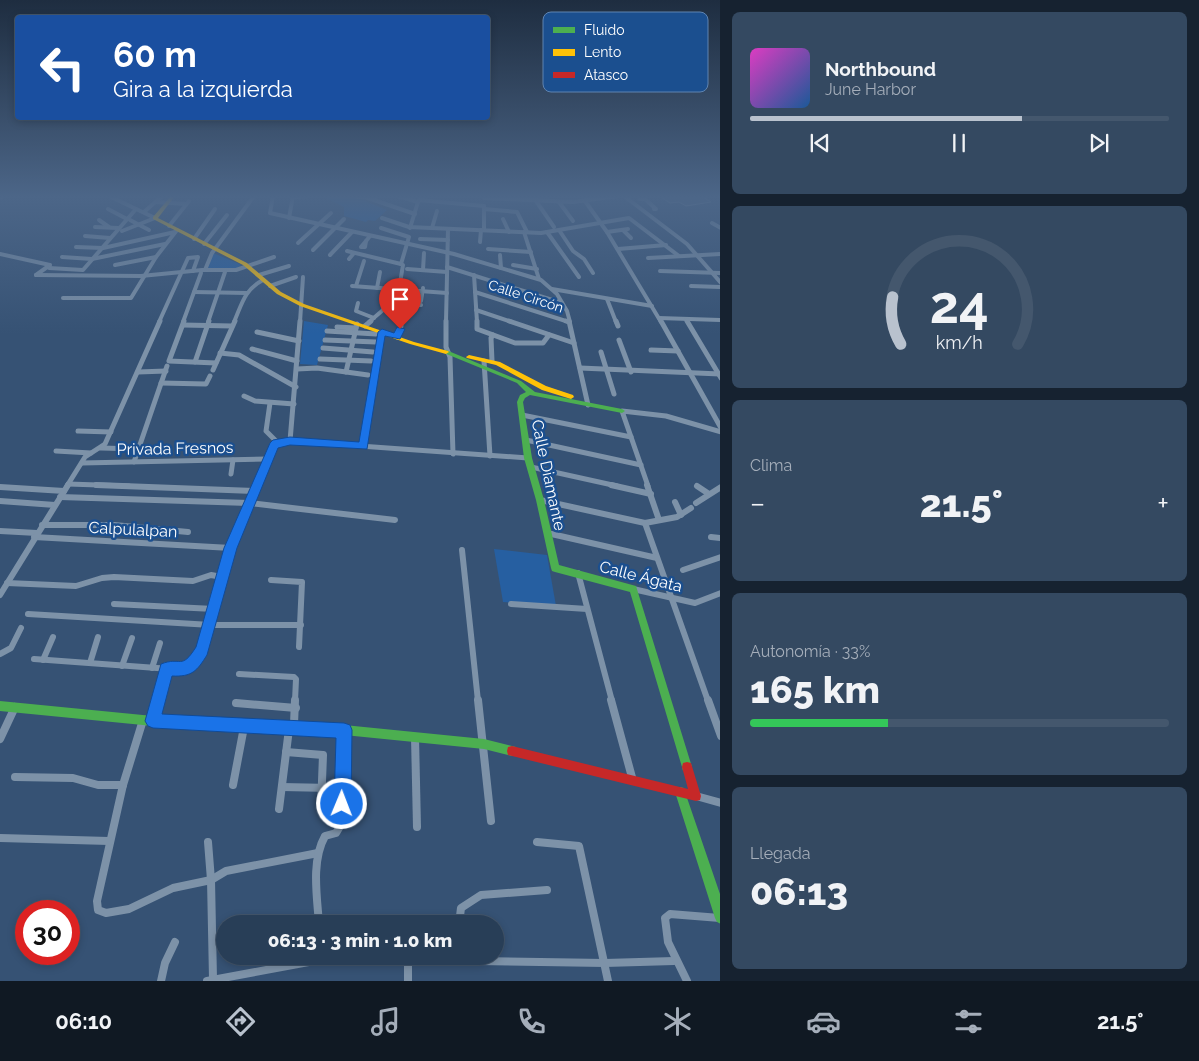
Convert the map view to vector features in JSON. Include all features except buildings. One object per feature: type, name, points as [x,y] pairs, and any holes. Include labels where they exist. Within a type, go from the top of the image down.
[{"type":"street","points":[[49,268],[82,270],[107,242]]},
{"type":"street","points":[[76,247],[101,248],[125,242]]},
{"type":"street","points":[[200,242],[247,265],[281,295],[355,328]]},
{"type":"street","points":[[134,462],[194,292],[208,259],[220,242]]},
{"type":"street","points":[[313,250],[321,242]]},
{"type":"street","points":[[330,255],[343,242]]},
{"type":"street","points":[[396,242],[447,252],[539,279],[552,289],[562,303],[569,322],[590,405]]},
{"type":"street","points":[[448,242],[446,352],[450,357],[453,454]]},
{"type":"street","points":[[528,242],[539,279]]},
{"type":"street","points":[[554,242],[578,277]]},
{"type":"street","points":[[566,242],[573,252],[584,259],[593,273]]},
{"type":"street","points":[[614,242],[691,373],[720,430]]},
{"type":"street","points":[[662,242],[679,256]]},
{"type":"street","points":[[684,242],[720,283]]},
{"type":"street","points":[[63,298],[131,298],[165,244]]},
{"type":"street","points":[[62,257],[91,260],[165,244]]},
{"type":"street","points":[[400,299],[403,265],[401,264],[406,244]]},
{"type":"street","points":[[618,249],[666,245]]},
{"type":"street","points":[[488,249],[531,252]]},
{"type":"street","points":[[347,251],[401,264]]},
{"type":"street","points":[[349,259],[354,253]]},
{"type":"street","points":[[423,270],[424,253]]},
{"type":"street","points":[[0,254],[50,265],[36,275],[144,276],[193,271],[236,270],[274,257]]},
{"type":"street","points":[[648,258],[720,254]]},
{"type":"street","points":[[500,256],[501,268]]},
{"type":"street","points":[[114,265],[156,257]]},
{"type":"street","points":[[101,448],[138,372],[188,258],[198,257],[193,271]]},
{"type":"street","points":[[378,288],[383,260]]},
{"type":"street","points":[[364,261],[354,286],[447,294]]},
{"type":"street","points":[[513,265],[536,270]]},
{"type":"street","points":[[213,370],[247,293],[252,286],[261,278],[289,266]]},
{"type":"street","points":[[407,269],[447,270],[474,275],[562,303]]},
{"type":"street","points":[[660,271],[720,272]]},
{"type":"street","points":[[195,362],[224,272]]},
{"type":"street","points":[[474,275],[476,328],[515,343],[541,343],[549,335]]},
{"type":"street","points":[[270,286],[296,277]]},
{"type":"street","points":[[290,441],[296,386],[303,277]]},
{"type":"street","points":[[221,284],[231,292]]},
{"type":"street","points":[[691,286],[720,287]]},
{"type":"street","points":[[552,289],[652,306]]},
{"type":"street","points":[[397,337],[401,326],[398,304],[421,303],[422,291]]},
{"type":"street","points":[[194,292],[247,293]]},
{"type":"street","name":"Calle Circón","points":[[475,292],[569,322]]},
{"type":"street","points":[[607,299],[618,326]]},
{"type":"street","points":[[358,304],[356,311],[374,318]]},
{"type":"street","points":[[327,330],[365,326],[384,309],[384,305]]},
{"type":"street","points":[[476,310],[574,343]]},
{"type":"street","points":[[659,318],[720,320]]},
{"type":"street","points":[[686,319],[719,375]]},
{"type":"street","points":[[183,325],[232,326]]},
{"type":"street","points":[[365,326],[379,333]]},
{"type":"street","points":[[337,327],[355,328],[397,337],[446,352],[454,351],[487,363],[550,391],[590,405]]},
{"type":"street","points":[[346,372],[355,328]]},
{"type":"street","points":[[256,332],[299,341]]},
{"type":"street","points":[[364,446],[379,333]]},
{"type":"street","points":[[490,456],[487,363],[493,335]]},
{"type":"street","points":[[325,340],[376,342]]},
{"type":"street","points":[[619,340],[631,372]]},
{"type":"street","points":[[323,348],[373,352]]},
{"type":"street","points":[[252,349],[297,361]]},
{"type":"street","points":[[651,350],[678,351]]},
{"type":"street","points":[[601,352],[614,394]]},
{"type":"street","points":[[220,353],[239,355],[296,386]]},
{"type":"street","points":[[320,359],[371,361]]},
{"type":"street","points":[[138,372],[195,362],[216,363]]},
{"type":"street","points":[[297,369],[317,368],[368,375]]},
{"type":"street","points":[[580,368],[719,375]]},
{"type":"street","points":[[161,383],[206,384],[210,376]]},
{"type":"street","points":[[522,379],[530,392],[622,411],[666,416],[720,430]]},
{"type":"street","name":"Calle Diamante","points":[[530,392],[520,400],[528,458],[540,500],[555,568]]},
{"type":"street","points":[[244,396],[255,401],[294,404]]},
{"type":"street","points":[[270,402],[266,431],[277,442],[290,441],[528,458]]},
{"type":"street","points":[[622,411],[659,520]]},
{"type":"street","points":[[522,415],[631,437]]},
{"type":"street","points":[[78,431],[110,432]]},
{"type":"street","points":[[526,440],[641,465]]},
{"type":"street","points":[[34,659],[184,670],[194,663],[202,650],[210,625],[230,548],[267,459],[277,442]]},
{"type":"street","points":[[0,595],[85,457],[101,448],[138,449]]},
{"type":"street","points":[[56,451],[91,453]]},
{"type":"street","name":"Privada Fresnos","points":[[82,463],[267,459]]},
{"type":"street","points":[[231,474],[233,460]]},
{"type":"street","points":[[531,467],[650,494]]},
{"type":"street","points":[[68,484],[254,491]]},
{"type":"street","points":[[697,486],[709,494]]},
{"type":"street","points":[[0,487],[62,494],[249,503],[395,520]]},
{"type":"street","points":[[696,503],[720,487]]},
{"type":"street","points":[[540,500],[645,522],[668,520],[681,515],[691,508]]},
{"type":"street","points":[[0,501],[55,505]]},
{"type":"street","points":[[674,502],[681,515]]},
{"type":"street","points":[[645,522],[720,736]]},
{"type":"street","points":[[42,526],[114,524],[188,532]]},
{"type":"street","name":"Calpulalpan","points":[[0,531],[230,548]]},
{"type":"street","points":[[547,533],[657,558]]},
{"type":"street","points":[[711,537],[720,538]]},
{"type":"street","points":[[462,550],[491,821]]},
{"type":"street","points":[[683,570],[720,557]]},
{"type":"street","name":"Calle Ágata","points":[[555,568],[695,603],[720,593]]},
{"type":"street","points":[[578,574],[633,781]]},
{"type":"street","points":[[7,583],[76,586],[102,578],[114,577],[193,581],[211,575],[222,577]]},
{"type":"street","points":[[271,580],[302,582],[298,646]]},
{"type":"street","points":[[633,589],[696,796]]},
{"type":"street","points":[[114,604],[214,609]]},
{"type":"street","points":[[511,604],[587,609]]},
{"type":"street","points":[[28,614],[210,625],[300,625]]},
{"type":"street","points":[[4,654],[21,628]]},
{"type":"street","points":[[43,660],[53,637]]},
{"type":"street","points":[[90,663],[98,637]]},
{"type":"street","points":[[122,666],[132,638]]},
{"type":"street","points":[[152,668],[160,643]]},
{"type":"street","points":[[153,721],[166,669]]},
{"type":"street","points":[[239,674],[294,677],[297,682],[296,708],[286,752],[279,809]]},
{"type":"street","points":[[236,703],[296,708]]},
{"type":"street","points":[[0,706],[153,721],[344,730],[484,744],[720,803]]},
{"type":"street","points":[[0,739],[15,707]]},
{"type":"street","points":[[143,720],[123,785],[97,900],[98,910],[106,913],[129,909],[173,888],[212,880],[226,870],[318,852]]},
{"type":"street","points":[[233,785],[244,726]]},
{"type":"street","points":[[318,915],[318,852],[321,840],[325,836],[334,836],[340,831],[342,823],[344,730]]},
{"type":"street","points":[[415,737],[417,827]]},
{"type":"street","points":[[286,752],[323,755],[327,788],[321,808]]},
{"type":"street","points":[[15,777],[73,778],[98,785],[123,785]]},
{"type":"street","points":[[282,787],[327,788]]},
{"type":"street","points":[[680,792],[720,918],[670,914],[665,918],[663,925],[674,961],[687,981]]},
{"type":"street","points":[[0,838],[110,841]]},
{"type":"street","points":[[208,842],[212,880],[210,980],[284,965]]},
{"type":"street","points":[[537,842],[579,846],[608,981]]},
{"type":"street","points":[[460,915],[461,908],[481,895],[546,890]]},
{"type":"street","points":[[161,981],[175,942]]},
{"type":"street","points":[[504,960],[605,963],[674,961]]},
{"type":"street","points":[[407,965],[408,981]]},
{"type":"shaded area","points":[[213,253],[242,265],[235,269],[208,268]]},
{"type":"shaded area","points":[[304,321],[328,325],[317,365],[300,364]]},
{"type":"shaded area","points":[[494,549],[547,555],[556,606],[503,602]]},
{"type":"traffic: fast","points":[[446,352],[519,382],[533,394],[622,411]]},
{"type":"traffic: fast","points":[[530,392],[522,397],[520,402],[528,458],[540,500],[555,568],[633,589],[687,767]]},
{"type":"traffic: fast","points":[[0,706],[153,721],[344,730],[484,744],[512,751]]},
{"type":"traffic: fast","points":[[680,792],[720,915]]},
{"type":"traffic: slow","points":[[202,242],[245,264],[279,293],[302,305],[412,343],[446,352]]},
{"type":"traffic: slow","points":[[469,357],[498,363],[544,388],[571,397]]},
{"type":"traffic: jam","points":[[512,751],[696,796],[687,767]]},
{"type":"route","points":[[342,804],[344,730],[153,721],[166,669],[184,670],[194,663],[202,650],[230,548],[274,446],[277,442],[282,441],[364,446],[382,332],[397,337],[400,329]]}]
